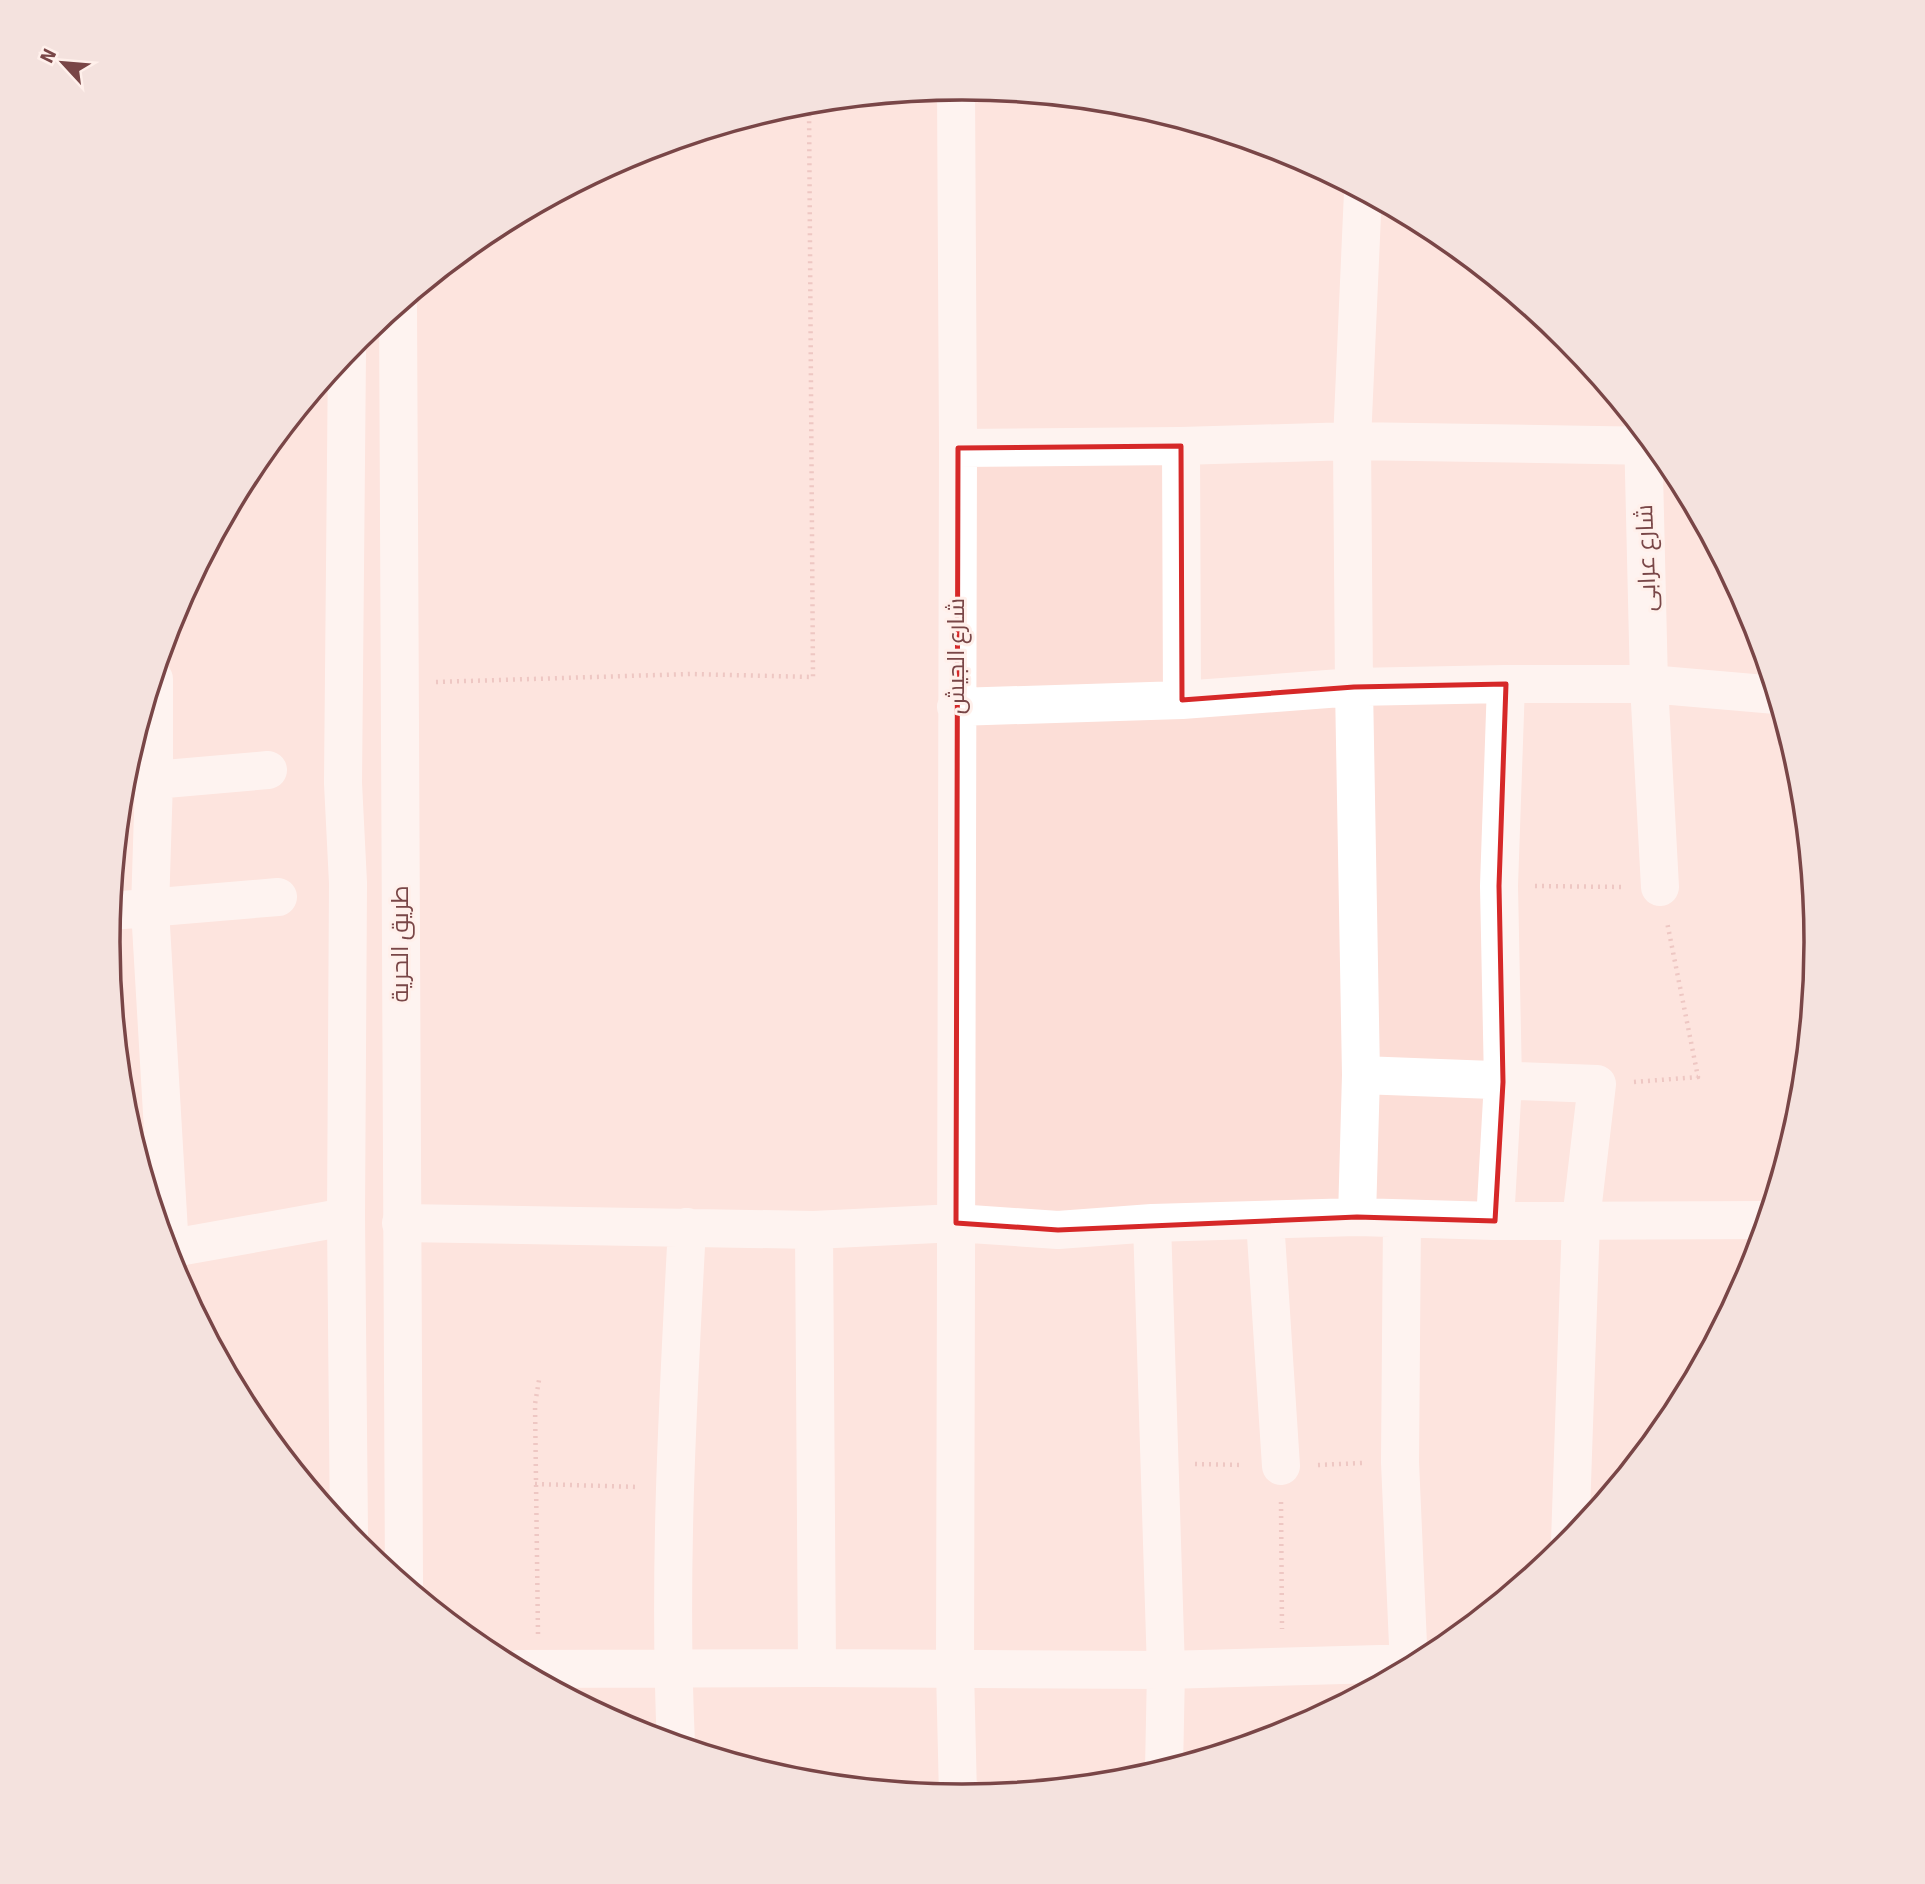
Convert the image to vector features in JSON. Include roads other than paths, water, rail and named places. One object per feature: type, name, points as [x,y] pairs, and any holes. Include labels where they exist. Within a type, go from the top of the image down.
[{"type":"street","name":"شارع الجيش","points":[[956,100],[958,449],[955,1670],[958,1784]]},
{"type":"street","points":[[1357,1217],[1362,1075],[1352,441],[1363,202]]},
{"type":"street","name":"طريق الحرية","points":[[398,317],[404,1572]]},
{"type":"street","points":[[347,368],[344,769],[348,883],[346,1217],[349,1518]]},
{"type":"street","points":[[958,449],[1352,441],[1640,441]]},
{"type":"street","points":[[1181,446],[1182,700]]},
{"type":"street","name":"شارع عرابى","points":[[1647,452],[1649,684],[1660,887]]},
{"type":"street","points":[[1495,1222],[1503,1082],[1499,886],[1506,684]]},
{"type":"street","points":[[956,707],[1182,700],[1354,687],[1506,684],[1649,684],[1767,694]]},
{"type":"street","points":[[154,707],[150,909],[167,1219]]},
{"type":"street","points":[[154,780],[268,770]]},
{"type":"street","points":[[121,910],[278,897]]},
{"type":"street","points":[[1362,1075],[1597,1084],[1581,1220],[1571,1524]]},
{"type":"street","points":[[178,1247],[346,1217]]},
{"type":"street","points":[[401,1223],[814,1230],[956,1223],[1058,1230],[1152,1223],[1357,1217],[1495,1222],[1757,1220]]},
{"type":"street","points":[[1402,1219],[1400,1462],[1411,1654]]},
{"type":"street","points":[[1265,1220],[1280,1466]]},
{"type":"street","points":[[1152,1223],[1166,1671],[1164,1760]]},
{"type":"street","points":[[676,1734],[673,1487],[687,1227]]},
{"type":"street","points":[[814,1230],[817,1668]]},
{"type":"street","points":[[538,1669],[1166,1671],[1393,1665]]}]
